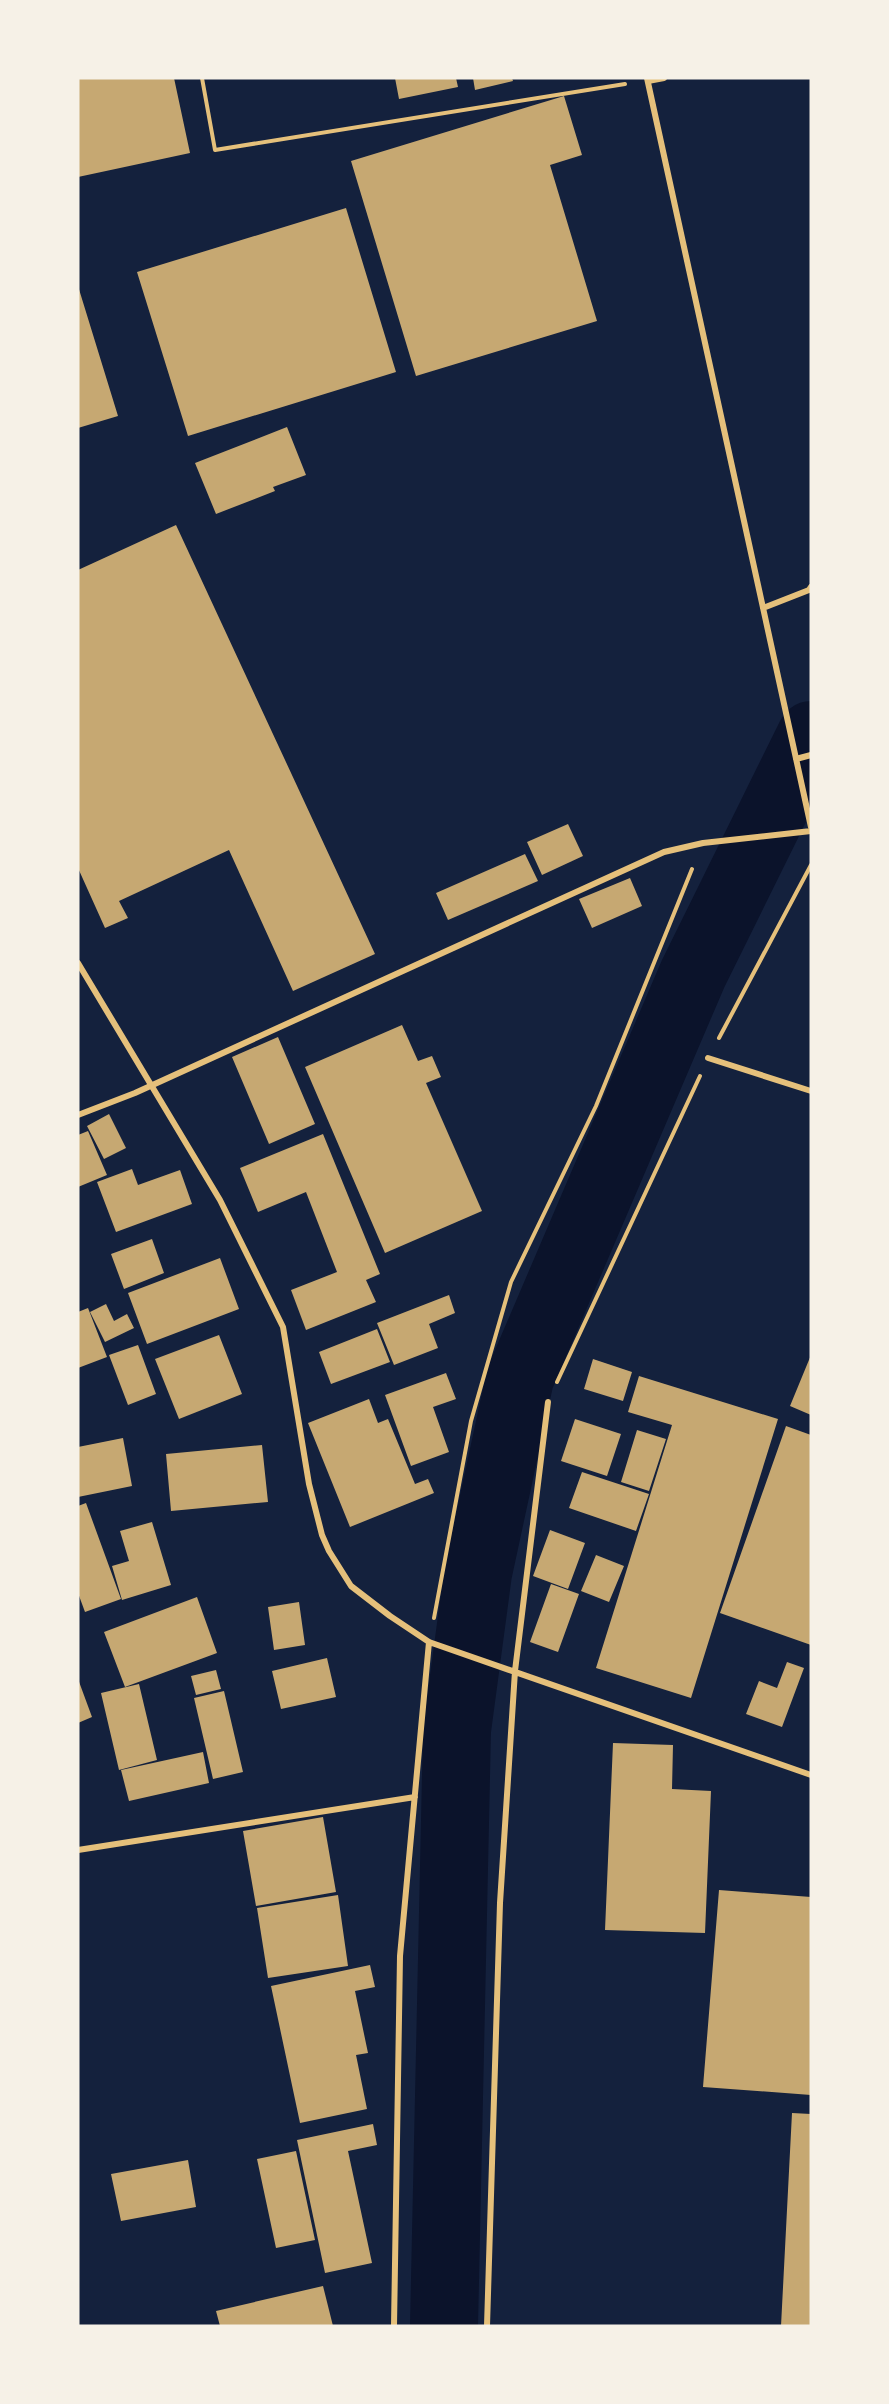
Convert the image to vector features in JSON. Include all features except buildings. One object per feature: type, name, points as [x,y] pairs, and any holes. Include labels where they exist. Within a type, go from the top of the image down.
[{"type":"street","points":[[78,1116],[151,1086],[664,852],[703,843],[811,829],[648,79],[664,78]]},
{"type":"street","points":[[763,608],[811,587]]},
{"type":"street","points":[[796,759],[811,755]]},
{"type":"street","points":[[78,963],[220,1200],[283,1327],[309,1484],[322,1535],[329,1551],[351,1586],[429,1642],[811,1775]]},
{"type":"street","points":[[708,1058],[811,1090]]},
{"type":"street","points":[[487,2326],[500,1903],[515,1671],[548,1402]]},
{"type":"street","points":[[394,2326],[400,1956],[429,1642]]},
{"type":"street","points":[[78,1850],[415,1797]]},
{"type":"path","points":[[202,78],[215,150],[648,79]]},
{"type":"path","points":[[429,1642],[471,1421],[511,1282],[596,1106],[703,843]]},
{"type":"path","points":[[548,1402],[708,1058],[811,865]]},
{"type":"waterway","points":[[444,2326],[457,1730],[478,1573],[520,1378],[693,974],[811,735]]}]
